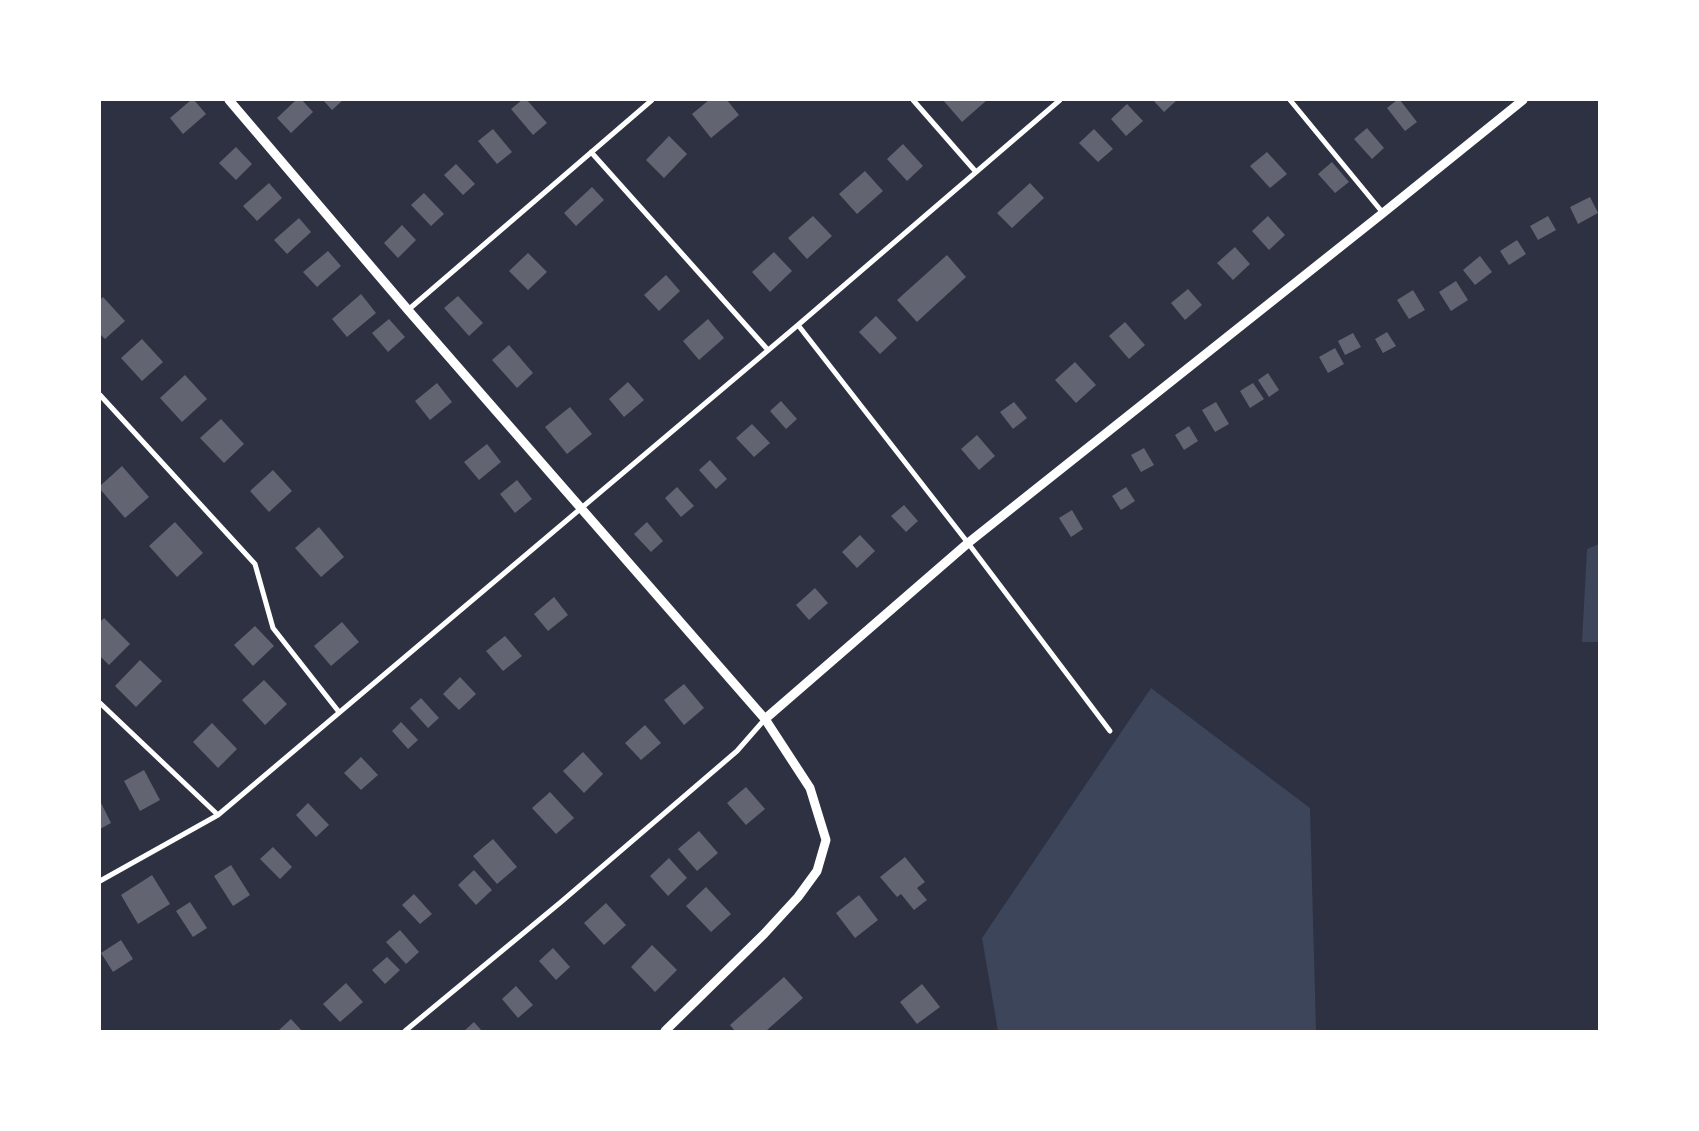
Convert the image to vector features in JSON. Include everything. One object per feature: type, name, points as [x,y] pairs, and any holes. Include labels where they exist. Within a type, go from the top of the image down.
[{"type":"street","points":[[408,310],[652,100]]},
{"type":"street","points":[[913,100],[976,172]]},
{"type":"street","points":[[100,881],[218,815],[798,325],[1060,100]]},
{"type":"street","points":[[1290,100],[1383,213]]},
{"type":"street","points":[[405,1031],[561,902],[737,751],[765,720],[968,543],[1522,100]]},
{"type":"street","points":[[232,101],[408,310],[765,720],[810,788],[826,840],[817,871],[798,897],[764,934],[665,1031]]},
{"type":"street","points":[[591,152],[768,350]]},
{"type":"street","points":[[798,325],[968,543],[1110,731]]},
{"type":"street","points":[[100,395],[255,564],[273,628],[339,712]]},
{"type":"street","points":[[100,703],[218,815]]},
{"type":"shaded area","points":[[1599,544],[1599,642],[1582,642],[1587,549]]},
{"type":"shaded area","points":[[1151,688],[1310,808],[1316,1031],[998,1031],[982,938]]},
{"type":"building","points":[[191,100],[194,100],[206,114],[183,134],[170,118]]},
{"type":"building","points":[[296,100],[302,100],[313,112],[291,133],[277,118]]},
{"type":"building","points":[[323,100],[343,100],[332,110]]},
{"type":"building","points":[[522,100],[527,100],[547,123],[533,135],[511,109]]},
{"type":"building","points":[[709,100],[727,100],[739,115],[711,138],[692,114]]},
{"type":"building","points":[[943,100],[987,100],[962,122]]},
{"type":"building","points":[[1153,100],[1177,100],[1164,112]]},
{"type":"building","points":[[1397,100],[1400,100],[1417,122],[1405,131],[1387,108]]},
{"type":"building","points":[[1127,104],[1143,121],[1126,136],[1111,119]]},
{"type":"building","points":[[1367,128],[1384,148],[1372,159],[1354,139]]},
{"type":"building","points":[[493,129],[512,152],[497,164],[478,141]]},
{"type":"building","points":[[1094,129],[1113,149],[1098,162],[1079,143]]},
{"type":"building","points":[[669,136],[687,154],[664,178],[646,160]]},
{"type":"building","points":[[903,144],[923,166],[907,181],[887,159]]},
{"type":"building","points":[[236,147],[252,164],[236,180],[219,163]]},
{"type":"building","points":[[1267,152],[1287,174],[1270,188],[1250,166]]},
{"type":"building","points":[[1332,162],[1349,182],[1335,193],[1318,174]]},
{"type":"building","points":[[456,164],[475,184],[463,195],[444,175]]},
{"type":"building","points":[[865,171],[883,191],[857,214],[839,194]]},
{"type":"building","points":[[269,183],[282,198],[257,221],[243,206]]},
{"type":"building","points":[[1030,183],[1044,198],[1012,228],[997,213]]},
{"type":"building","points":[[592,187],[604,200],[576,226],[564,213]]},
{"type":"building","points":[[424,193],[444,214],[431,226],[411,205]]},
{"type":"building","points":[[1590,197],[1598,213],[1578,224],[1570,207]]},
{"type":"building","points":[[813,216],[832,236],[807,259],[788,238]]},
{"type":"building","points":[[1268,216],[1285,235],[1269,250],[1252,231]]},
{"type":"building","points":[[1548,216],[1556,230],[1538,240],[1530,226]]},
{"type":"building","points":[[299,218],[311,232],[287,254],[274,240]]},
{"type":"building","points":[[402,225],[416,240],[398,258],[384,243]]},
{"type":"building","points":[[1517,240],[1526,254],[1509,265],[1500,251]]},
{"type":"building","points":[[1235,247],[1250,264],[1233,280],[1217,263]]},
{"type":"building","points":[[328,251],[341,266],[317,287],[303,272]]},
{"type":"building","points":[[774,252],[792,271],[770,292],[752,272]]},
{"type":"building","points":[[528,253],[547,272],[528,290],[509,271]]},
{"type":"building","points":[[947,255],[966,277],[917,322],[897,300]]},
{"type":"building","points":[[1480,256],[1492,272],[1475,285],[1463,270]]},
{"type":"building","points":[[666,275],[680,291],[659,311],[644,295]]},
{"type":"building","points":[[1456,281],[1468,300],[1451,311],[1439,292]]},
{"type":"building","points":[[1188,289],[1202,305],[1185,320],[1171,303]]},
{"type":"building","points":[[1413,290],[1425,310],[1409,319],[1397,300]]},
{"type":"building","points":[[361,294],[376,313],[347,337],[332,319]]},
{"type":"building","points":[[458,296],[483,323],[469,336],[444,308]]},
{"type":"building","points":[[103,297],[125,321],[105,339],[100,334],[100,300]]},
{"type":"building","points":[[876,316],[897,338],[880,354],[859,332]]},
{"type":"building","points":[[389,319],[405,337],[388,352],[372,333]]},
{"type":"building","points":[[708,319],[724,338],[699,360],[683,341]]},
{"type":"building","points":[[1125,322],[1145,345],[1129,359],[1109,336]]},
{"type":"building","points":[[1387,332],[1396,346],[1383,353],[1375,339]]},
{"type":"building","points":[[1353,333],[1361,347],[1345,355],[1338,341]]},
{"type":"building","points":[[142,339],[163,362],[142,381],[121,358]]},
{"type":"building","points":[[509,345],[533,373],[517,388],[492,360]]},
{"type":"building","points":[[1335,348],[1344,364],[1328,373],[1319,357]]},
{"type":"building","points":[[1075,362],[1096,385],[1076,403],[1055,380]]},
{"type":"building","points":[[1268,373],[1279,390],[1269,397],[1258,380]]},
{"type":"building","points":[[185,375],[207,399],[182,422],[160,398]]},
{"type":"building","points":[[628,382],[644,400],[624,417],[609,399]]},
{"type":"building","points":[[437,383],[452,402],[430,420],[415,401]]},
{"type":"building","points":[[1253,383],[1264,399],[1250,408],[1240,391]]},
{"type":"building","points":[[781,401],[797,419],[786,429],[770,411]]},
{"type":"building","points":[[1014,402],[1027,418],[1013,429],[1000,412]]},
{"type":"building","points":[[1216,402],[1229,424],[1215,432],[1202,410]]},
{"type":"building","points":[[570,407],[592,434],[567,454],[545,427]]},
{"type":"building","points":[[221,419],[244,444],[224,463],[200,438]]},
{"type":"building","points":[[752,424],[770,443],[754,457],[736,438]]},
{"type":"building","points":[[1189,426],[1198,441],[1184,450],[1175,435]]},
{"type":"building","points":[[977,435],[995,456],[979,470],[961,449]]},
{"type":"building","points":[[487,444],[501,462],[479,480],[464,462]]},
{"type":"building","points":[[1144,448],[1154,465],[1141,472],[1131,455]]},
{"type":"building","points":[[710,460],[727,479],[716,489],[699,470]]},
{"type":"building","points":[[122,466],[149,497],[125,518],[100,489],[100,486]]},
{"type":"building","points":[[273,470],[292,491],[269,512],[250,491]]},
{"type":"building","points":[[517,480],[532,499],[515,513],[500,494]]},
{"type":"building","points":[[677,487],[694,506],[681,517],[665,498]]},
{"type":"building","points":[[1126,487],[1135,501],[1121,510],[1112,496]]},
{"type":"building","points":[[904,505],[918,521],[906,532],[891,516]]},
{"type":"building","points":[[1072,510],[1083,529],[1071,537],[1059,518]]},
{"type":"building","points":[[175,522],[203,553],[177,577],[149,546]]},
{"type":"building","points":[[647,522],[663,541],[651,552],[634,534]]},
{"type":"building","points":[[319,527],[344,557],[321,577],[295,548]]},
{"type":"building","points":[[860,535],[875,551],[857,568],[842,552]]},
{"type":"building","points":[[815,588],[828,603],[809,620],[796,605]]},
{"type":"building","points":[[554,597],[568,615],[548,631],[534,614]]},
{"type":"building","points":[[104,618],[130,644],[109,665],[100,656],[100,622]]},
{"type":"building","points":[[342,622],[359,642],[331,666],[314,646]]},
{"type":"building","points":[[255,626],[274,646],[253,666],[234,645]]},
{"type":"building","points":[[505,636],[522,656],[503,671],[486,651]]},
{"type":"building","points":[[140,660],[162,681],[136,707],[115,686]]},
{"type":"building","points":[[460,677],[476,694],[459,710],[443,694]]},
{"type":"building","points":[[264,680],[287,704],[265,725],[242,700]]},
{"type":"building","points":[[684,684],[704,708],[684,725],[664,700]]},
{"type":"building","points":[[421,698],[439,718],[428,728],[410,708]]},
{"type":"building","points":[[401,722],[418,740],[408,749],[392,731]]},
{"type":"building","points":[[212,723],[237,749],[218,768],[193,742]]},
{"type":"building","points":[[645,725],[661,743],[641,760],[625,743]]},
{"type":"building","points":[[583,752],[603,774],[584,793],[563,771]]},
{"type":"building","points":[[361,757],[378,775],[361,790],[344,773]]},
{"type":"building","points":[[144,770],[160,800],[140,811],[124,781]]},
{"type":"building","points":[[746,787],[765,809],[746,825],[727,803]]},
{"type":"building","points":[[550,792],[574,818],[556,834],[532,808]]},
{"type":"building","points":[[100,801],[111,823],[100,829]]},
{"type":"building","points":[[308,803],[329,825],[316,837],[296,815]]},
{"type":"building","points":[[699,831],[718,853],[697,871],[678,849]]},
{"type":"building","points":[[493,839],[517,867],[497,884],[473,856]]},
{"type":"building","points":[[273,847],[292,867],[280,879],[260,859]]},
{"type":"building","points":[[905,857],[925,882],[917,888],[927,900],[914,910],[901,894],[897,897],[880,877]]},
{"type":"building","points":[[669,858],[687,878],[668,896],[650,876]]},
{"type":"building","points":[[231,865],[250,895],[233,906],[214,876]]},
{"type":"building","points":[[474,870],[492,890],[476,905],[458,885]]},
{"type":"building","points":[[152,875],[170,904],[138,924],[121,895]]},
{"type":"building","points":[[706,887],[731,914],[711,932],[686,906]]},
{"type":"building","points":[[414,894],[432,914],[420,924],[402,905]]},
{"type":"building","points":[[859,895],[878,920],[855,938],[836,913]]},
{"type":"building","points":[[190,902],[207,928],[193,937],[176,911]]},
{"type":"building","points":[[606,903],[626,925],[604,945],[584,923]]},
{"type":"building","points":[[400,930],[419,952],[406,964],[386,942]]},
{"type":"building","points":[[121,940],[133,959],[113,972],[101,953]]},
{"type":"building","points":[[652,945],[677,970],[655,992],[631,967]]},
{"type":"building","points":[[553,948],[570,967],[556,980],[539,961]]},
{"type":"building","points":[[387,957],[400,970],[385,984],[372,970]]},
{"type":"building","points":[[784,977],[803,998],[766,1031],[735,1031],[730,1025]]},
{"type":"building","points":[[346,983],[363,1002],[340,1022],[323,1004]]},
{"type":"building","points":[[922,984],[940,1007],[917,1024],[900,1002]]},
{"type":"building","points":[[516,986],[533,1005],[518,1018],[502,999]]},
{"type":"building","points":[[291,1019],[302,1031],[278,1031]]},
{"type":"building","points":[[474,1022],[482,1031],[464,1031]]}]
